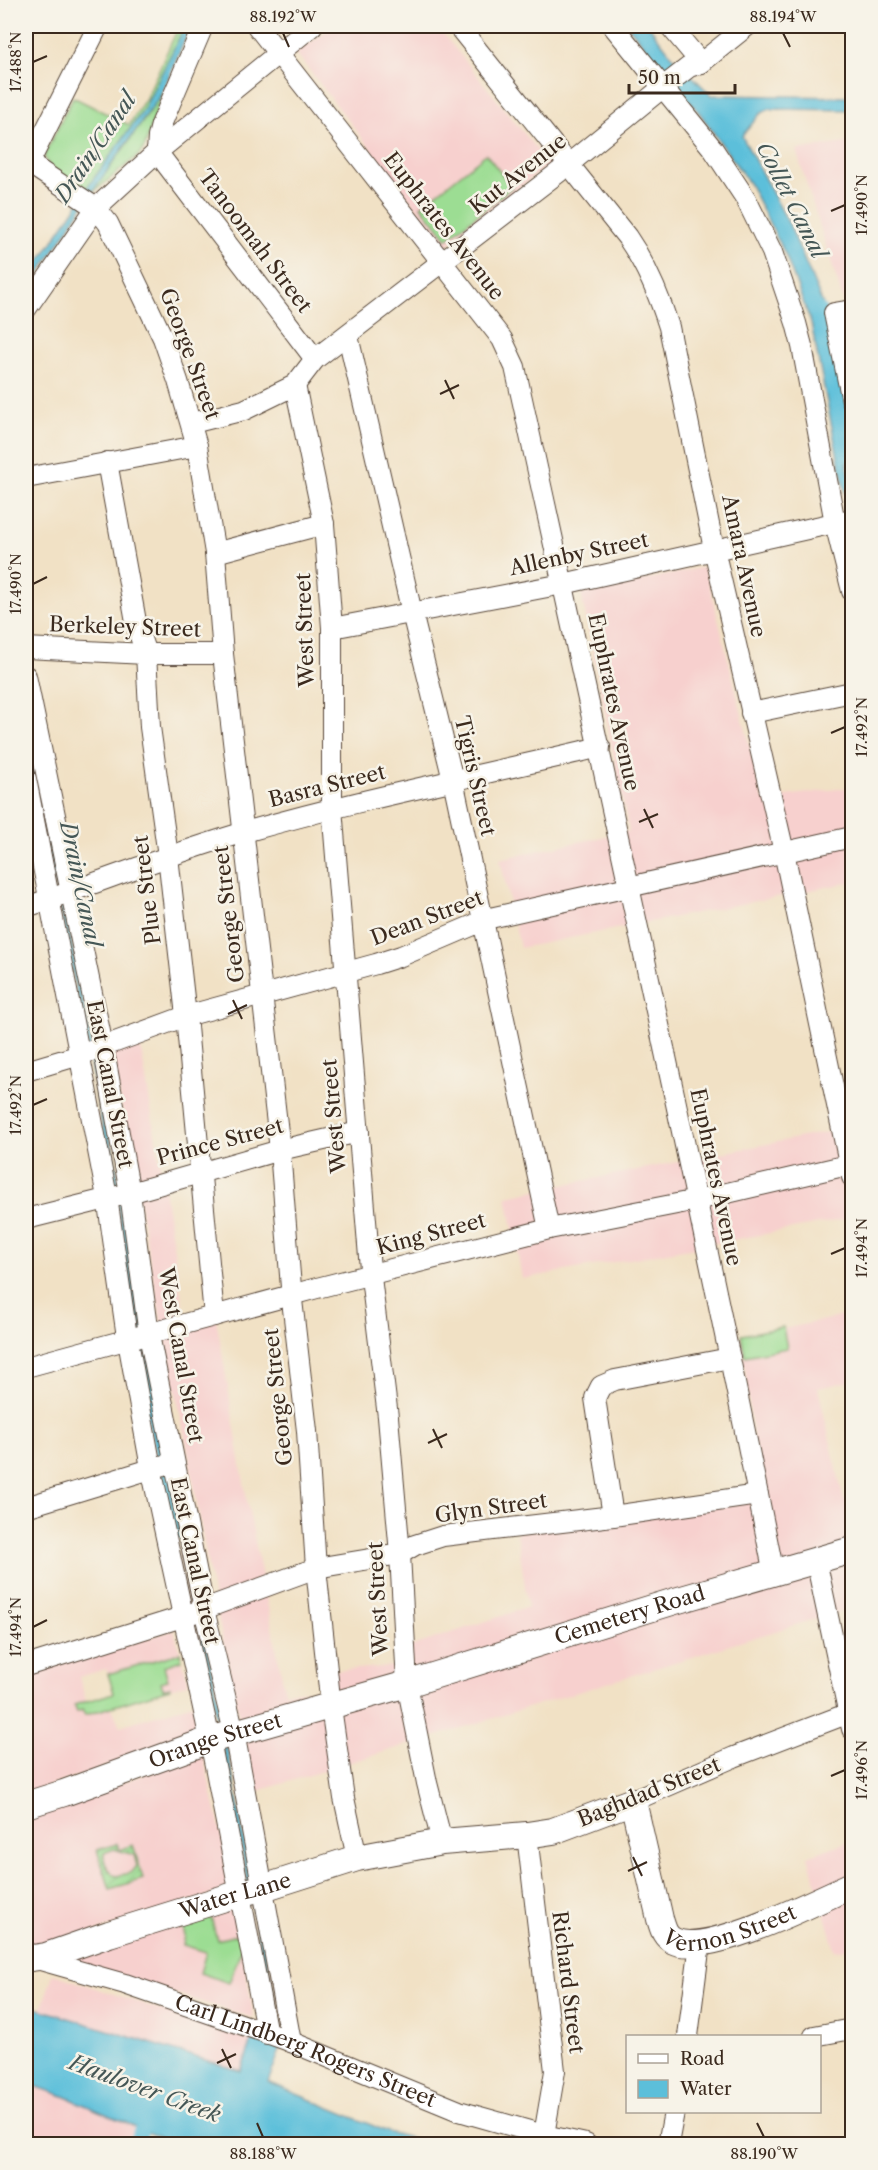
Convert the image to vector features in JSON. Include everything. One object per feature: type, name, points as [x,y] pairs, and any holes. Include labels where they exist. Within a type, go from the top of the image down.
[{"type":"main road","name":"Cemetery Road","points":[[407,1684],[675,1601],[852,1550]]},
{"type":"main road","name":"Orange Street","points":[[26,1805],[223,1736],[407,1684]]},
{"type":"main road","name":"Baghdad Street","points":[[442,1842],[553,1831],[633,1801]]},
{"type":"main road","name":"Vernon Street","points":[[633,1801],[666,1935],[682,1944],[700,1943],[743,1932],[852,1885]]},
{"type":"main road","name":"Water Lane","points":[[29,1957],[46,1956],[109,1934],[357,1858],[442,1842]]},
{"type":"street","points":[[28,167],[98,26]]},
{"type":"street","points":[[157,152],[161,125],[203,26]]},
{"type":"street","name":"Euphrates Avenue","points":[[257,26],[502,339],[513,359],[600,747],[774,1574]]},
{"type":"street","points":[[26,309],[87,202],[157,152],[312,26]]},
{"type":"street","name":"Amara Avenue","points":[[458,26],[627,237],[641,258],[660,298],[669,327],[714,549],[784,852],[852,1169]]},
{"type":"street","points":[[613,26],[665,86],[728,170],[746,199],[772,252],[802,346],[843,521],[852,591]]},
{"type":"street","points":[[670,26],[695,65]]},
{"type":"street","name":"Kut Avenue","points":[[192,423],[244,410],[295,385],[315,360],[568,166],[665,86],[747,26]]},
{"type":"street","name":"Tanoomah Street","points":[[157,152],[315,360]]},
{"type":"street","name":"George Street","points":[[28,167],[87,202],[108,223],[163,338],[192,423],[197,446],[215,553],[224,654],[280,1150],[291,1295],[307,1431],[316,1568],[331,1707],[344,1798],[357,1858]]},
{"type":"street","points":[[843,312],[852,401]]},
{"type":"street","name":"Tigris Street","points":[[348,336],[453,780],[549,1229]]},
{"type":"street","name":"West Street","points":[[295,385],[324,524],[332,628],[332,808],[341,935],[346,971],[371,1275],[388,1418],[400,1554],[407,1684],[427,1783],[442,1842]]},
{"type":"street","points":[[26,478],[197,446]]},
{"type":"street","name":"Plue Street","points":[[107,462],[137,627],[146,654],[150,727],[168,856],[186,1016],[214,1316]]},
{"type":"street","name":"Allenby Street","points":[[332,628],[563,584],[843,521]]},
{"type":"street","points":[[215,553],[324,524]]},
{"type":"street","name":"Berkeley Street","points":[[26,648],[146,654],[224,654]]},
{"type":"street","points":[[26,676],[61,896]]},
{"type":"street","points":[[751,713],[852,692]]},
{"type":"street","name":"Basra Street","points":[[26,907],[168,856],[244,832],[332,808],[600,747]]},
{"type":"street","name":"East Canal Street","points":[[26,779],[61,896],[91,1050]]},
{"type":"street","name":"Dean Street","points":[[26,1071],[186,1016],[401,956],[483,921],[852,837]]},
{"type":"street","points":[[91,1050],[118,1195]]},
{"type":"street","name":"Prince Street","points":[[26,1219],[280,1150],[359,1132]]},
{"type":"street","name":"King Street","points":[[26,1367],[291,1295],[549,1229],[852,1169]]},
{"type":"street","name":"East Canal Street","points":[[118,1195],[138,1338],[193,1612],[223,1736],[279,2037]]},
{"type":"street","points":[[613,1516],[595,1398],[601,1386],[608,1382],[730,1358]]},
{"type":"street","points":[[26,1507],[163,1466]]},
{"type":"street","name":"Glyn Street","points":[[26,1666],[193,1612],[316,1568],[400,1554],[415,1545],[443,1536],[613,1516],[758,1495]]},
{"type":"street","points":[[816,1560],[851,1721]]},
{"type":"street","name":"Baghdad Street","points":[[633,1801],[734,1757],[851,1721]]},
{"type":"street","name":"Richard Street","points":[[527,1835],[555,2072],[543,2135]]},
{"type":"street","points":[[688,2035],[700,1943]]},
{"type":"street","name":"Carl Lindberg Rogers Street","points":[[29,1957],[125,1984],[279,2037],[459,2111],[586,2145]]},
{"type":"street","points":[[821,2036],[852,2029]]},
{"type":"street","points":[[668,2145],[674,2113]]},
{"type":"shaded area","points":[[333,26],[437,26],[549,164],[446,246],[296,53]]},
{"type":"shaded area","points":[[852,142],[852,301],[844,303],[796,150]]},
{"type":"shaded area","points":[[705,567],[763,799],[852,787],[852,882],[520,948],[500,859],[629,831],[581,593]]},
{"type":"shaded area","points":[[139,1036],[186,1324],[216,1317],[247,1501],[285,1692],[333,1689],[330,1671],[409,1665],[410,1647],[528,1607],[517,1532],[760,1495],[745,1369],[738,1339],[852,1314],[852,1381],[818,1388],[844,1501],[852,1498],[852,1609],[255,1792],[213,1594],[110,1043]]},
{"type":"shaded area","points":[[852,1127],[852,1218],[522,1279],[507,1196]]},
{"type":"shaded area","points":[[174,1630],[180,1653],[108,1674],[106,1669],[79,1677],[86,1701],[75,1704],[84,1715],[111,1706],[120,1726],[193,1704],[202,1734],[26,1794],[26,1674]]},
{"type":"shaded area","points":[[182,1660],[189,1683],[163,1689],[161,1682],[164,1665]]},
{"type":"shaded area","points":[[203,1755],[234,1888],[37,1950],[26,1948],[26,1814]]},
{"type":"shaded area","points":[[852,1840],[852,1948],[835,1951],[808,1856]]},
{"type":"shaded area","points":[[233,1902],[240,1934],[217,1940],[209,1909]]},
{"type":"shaded area","points":[[181,1919],[185,1936],[206,1952],[200,1972],[242,1948],[254,2018],[71,1962],[69,1954]]},
{"type":"shaded area","points":[[53,1974],[252,2040],[241,2071],[41,2010]]},
{"type":"shaded area","points":[[26,2083],[64,2096],[145,2132],[139,2144],[26,2144]]},
{"type":"green space","points":[[179,26],[185,26],[143,111],[84,192],[49,166],[44,156],[73,97],[129,125],[146,98]]},
{"type":"green space","points":[[164,87],[145,146],[140,154],[90,195],[149,113]]},
{"type":"green space","points":[[486,154],[512,187],[447,239],[421,206]]},
{"type":"green space","points":[[783,1327],[787,1348],[745,1356],[741,1335]]},
{"type":"green space","points":[[180,1653],[182,1660],[164,1666],[168,1680],[161,1682],[163,1689],[170,1687],[170,1689],[85,1715],[82,1710],[77,1712],[74,1705],[114,1693],[108,1674]]},
{"type":"green space","points":[[117,1844],[120,1850],[133,1845],[143,1879],[110,1889],[97,1850]],"holes":[[[114,1849],[134,1855],[137,1866],[131,1873],[116,1876],[105,1863],[104,1853]]]},
{"type":"green space","points":[[209,1909],[217,1940],[240,1934],[242,1948],[229,1983],[200,1973],[206,1952],[183,1945],[185,1936],[181,1919]]},
{"type":"water","points":[[185,26],[191,26],[160,96],[90,195],[26,294],[26,281],[84,192],[143,111]]},
{"type":"water","points":[[628,26],[649,26],[673,57],[711,95],[852,97],[852,110],[769,109],[760,114],[742,136],[790,226],[824,307],[824,345],[852,487],[852,527],[811,323],[785,254],[749,183],[701,115]]},
{"type":"water","name":"Haulover Creek","points":[[26,709],[153,1355],[280,2027],[281,2048],[268,2082],[388,2132],[432,2144],[175,2144],[64,2096],[26,2083],[26,2005],[241,2071],[252,2040],[274,2025],[94,1081],[26,741]]},
{"type":"waterway","name":"Collet Canal","points":[[819,310],[852,456]]},
{"type":"waterway","points":[[123,1230],[140,1349],[179,1531]]},
{"type":"waterway","name":"Haulover Creek","points":[[135,2144],[150,2111]]},
{"type":"water label","name":"Drain/Canal","points":[[95,147]]},
{"type":"water label","name":"Drain/Canal","points":[[81,884]]}]
